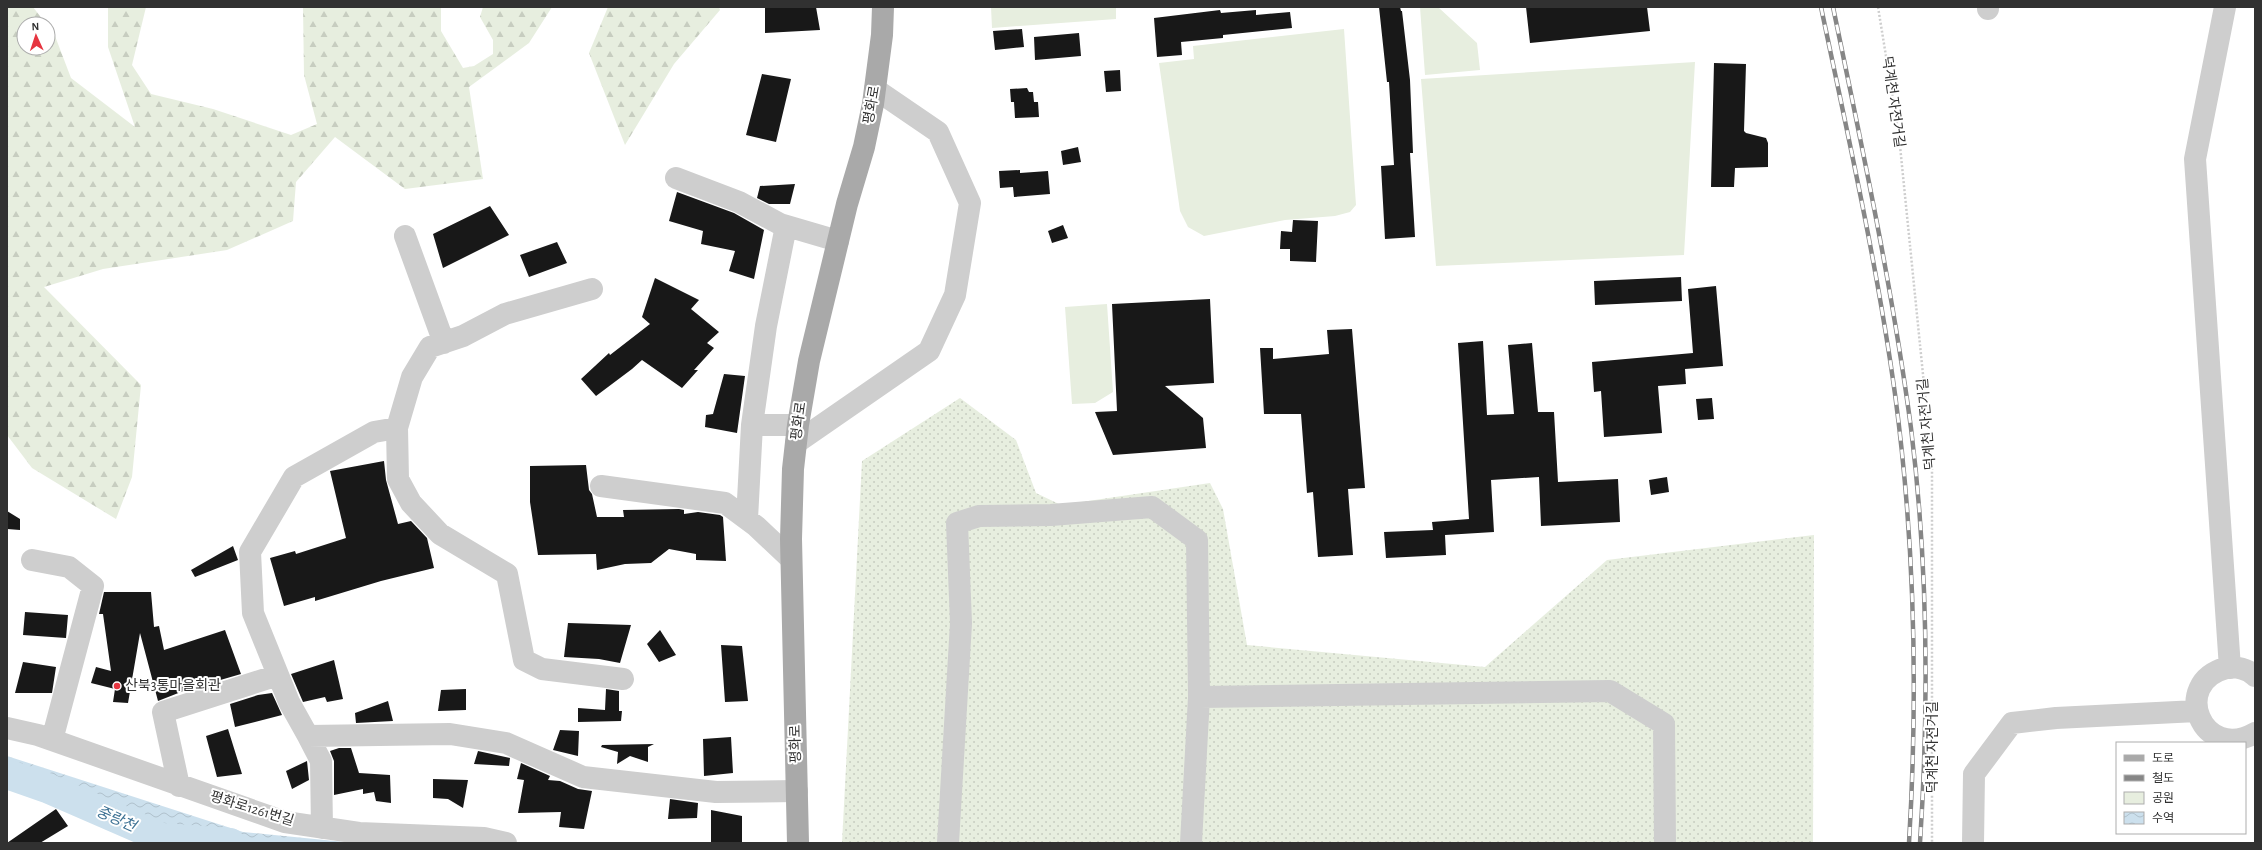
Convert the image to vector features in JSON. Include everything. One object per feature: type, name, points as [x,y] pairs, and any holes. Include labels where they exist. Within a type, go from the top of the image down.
[{"type":"main road","name":"평화로","points":[[798,843],[791,559],[793,469],[809,361],[838,241],[864,147],[875,89],[883,7]]},
{"type":"street","points":[[2225,7],[2196,159],[2230,668]]},
{"type":"street","points":[[752,425],[797,434],[929,351],[955,296],[970,203],[938,132],[907,109],[875,89]]},
{"type":"street","points":[[676,178],[739,202],[786,226],[838,241]]},
{"type":"street","points":[[747,519],[752,425],[766,326],[786,226]]},
{"type":"street","points":[[405,236],[454,340]]},
{"type":"street","points":[[592,289],[505,314],[454,340],[430,346],[412,377],[397,428],[398,479],[411,502],[440,534],[507,574],[524,660],[542,669],[623,679]]},
{"type":"street","points":[[322,828],[321,761],[289,702],[253,613],[250,552],[294,477],[374,432],[397,428]]},
{"type":"street","points":[[601,486],[725,503],[747,519],[791,559]]},
{"type":"street","points":[[948,843],[961,623],[957,523],[978,516],[1051,515],[1152,507],[1197,540],[1199,697],[1191,843]]},
{"type":"street","points":[[32,560],[69,567],[93,586],[52,740]]},
{"type":"street","points":[[2255,676],[2242,669],[2230,668],[2218,671],[2204,682],[2196,699],[2197,711],[2201,723],[2209,732],[2220,738],[2232,740],[2244,739],[2255,733]]},
{"type":"street","points":[[179,786],[163,712],[278,675]]},
{"type":"street","points":[[1199,697],[1610,691],[1664,724],[1665,843]]},
{"type":"street","points":[[1973,843],[1974,774],[2012,723],[2056,718],[2197,711]]},
{"type":"street","name":"평화로1261번길","points":[[7,728],[52,740],[179,786],[285,822],[359,833],[484,838],[506,843]]},
{"type":"street","points":[[308,736],[450,734],[506,743],[583,777],[716,792],[797,790]]},
{"type":"path","name":"덕계천 자전거길","points":[[1878,7],[1899,136],[1932,464],[1932,843]]},
{"type":"green space","points":[[7,7],[33,7],[40,16],[16,16],[16,56],[56,56],[56,39],[71,78],[135,127],[108,47],[108,7],[146,7],[132,65],[151,94],[213,109],[291,135],[317,124],[304,75],[303,7],[441,7],[441,31],[463,68],[474,66],[493,54],[493,40],[480,17],[483,7],[552,7],[529,43],[469,87],[483,179],[405,189],[335,137],[296,182],[293,221],[227,250],[103,269],[44,287],[141,385],[132,477],[116,519],[32,468],[7,435]]},
{"type":"green space","points":[[608,7],[719,7],[720,10],[674,64],[625,145],[589,53]]},
{"type":"green space","points":[[991,7],[1116,7],[1116,19],[992,28]]},
{"type":"green space","points":[[1420,7],[1438,7],[1477,43],[1480,70],[1425,75]]},
{"type":"green space","points":[[1344,29],[1356,205],[1350,212],[1335,216],[1285,220],[1204,236],[1188,227],[1180,211],[1159,63],[1194,59],[1193,46]]},
{"type":"green space","points":[[1695,62],[1684,255],[1436,266],[1421,79]]},
{"type":"green space","points":[[1107,304],[1113,392],[1095,403],[1072,404],[1065,307]]},
{"type":"green space","points":[[960,398],[1016,440],[1036,493],[1061,505],[1210,483],[1223,509],[1247,645],[1485,667],[1607,560],[1814,535],[1813,843],[842,843],[862,461]]},
{"type":"water","name":"중랑천","points":[[7,756],[243,832],[355,843],[188,843],[7,779]]},
{"type":"building","points":[[765,7],[816,7],[820,30],[765,33]]},
{"type":"building","points":[[1379,7],[1400,7],[1402,11],[1410,80],[1413,153],[1410,153],[1415,237],[1385,239],[1381,166],[1394,165],[1389,82],[1387,82]]},
{"type":"building","points":[[1526,7],[1647,7],[1650,31],[1530,43]]},
{"type":"building","points":[[1220,10],[1221,13],[1256,10],[1256,15],[1290,12],[1292,28],[1223,35],[1223,38],[1181,42],[1182,55],[1157,57],[1154,18]]},
{"type":"building","points":[[1022,29],[1024,47],[995,50],[993,31]]},
{"type":"building","points":[[1079,33],[1081,56],[1035,60],[1034,37]]},
{"type":"building","points":[[1714,63],[1746,64],[1744,131],[1746,133],[1766,138],[1768,143],[1768,167],[1735,168],[1734,187],[1711,187]]},
{"type":"building","points":[[1120,70],[1121,91],[1106,92],[1104,71]]},
{"type":"building","points":[[762,74],[791,79],[776,142],[746,135]]},
{"type":"building","points":[[1027,88],[1029,92],[1033,92],[1034,102],[1038,102],[1039,117],[1015,118],[1014,102],[1011,102],[1010,89]]},
{"type":"building","points":[[1078,147],[1081,162],[1063,165],[1061,151]]},
{"type":"building","points":[[1020,170],[1020,173],[1048,171],[1050,194],[1014,197],[1013,187],[1000,188],[999,171]]},
{"type":"building","points":[[795,184],[790,204],[769,204],[757,198],[760,186]]},
{"type":"building","points":[[677,192],[734,213],[764,230],[754,279],[729,271],[735,251],[701,244],[703,231],[669,221]]},
{"type":"building","points":[[490,206],[509,235],[443,268],[433,234]]},
{"type":"building","points":[[1293,220],[1318,221],[1316,262],[1290,261],[1290,249],[1280,249],[1281,231],[1292,232]]},
{"type":"building","points":[[1063,225],[1068,238],[1052,243],[1048,231]]},
{"type":"building","points":[[557,242],[567,263],[529,277],[520,255]]},
{"type":"building","points":[[1681,277],[1682,301],[1595,305],[1594,281]]},
{"type":"building","points":[[655,278],[699,300],[691,309],[719,332],[707,343],[714,348],[694,370],[698,370],[682,388],[642,360],[596,396],[581,379],[609,353],[610,355],[650,324],[642,317]]},
{"type":"building","points":[[1716,286],[1723,366],[1685,369],[1686,384],[1658,386],[1662,433],[1604,437],[1601,391],[1594,392],[1592,362],[1693,353],[1688,289]]},
{"type":"building","points":[[1210,299],[1214,383],[1165,386],[1203,418],[1206,448],[1113,455],[1095,412],[1117,411],[1112,304]]},
{"type":"building","points":[[1352,329],[1365,488],[1348,489],[1353,555],[1318,557],[1313,492],[1307,493],[1301,414],[1264,414],[1260,348],[1273,348],[1273,359],[1329,354],[1327,330]]},
{"type":"building","points":[[1483,341],[1487,415],[1514,414],[1508,345],[1532,343],[1538,412],[1554,412],[1558,482],[1618,479],[1620,522],[1541,526],[1539,477],[1491,480],[1494,532],[1445,535],[1446,555],[1386,558],[1384,532],[1433,530],[1432,522],[1469,519],[1458,343]]},
{"type":"building","points":[[724,374],[745,376],[737,433],[705,427],[706,415],[713,414]]},
{"type":"building","points":[[1712,398],[1714,419],[1698,420],[1696,399]]},
{"type":"building","points":[[384,461],[386,480],[398,524],[411,521],[427,538],[434,568],[381,581],[315,601],[315,597],[284,606],[270,558],[295,551],[296,554],[346,538],[330,471]]},
{"type":"building","points":[[586,465],[589,490],[592,494],[597,517],[624,517],[623,510],[679,509],[684,510],[684,514],[698,512],[720,515],[723,517],[726,561],[696,560],[696,554],[669,549],[651,563],[625,564],[597,570],[596,554],[538,555],[530,502],[530,466]]},
{"type":"building","points":[[1667,477],[1669,492],[1651,495],[1649,480]]},
{"type":"building","points":[[7,511],[20,519],[20,530],[7,529]]},
{"type":"building","points":[[233,546],[238,560],[195,577],[191,570]]},
{"type":"building","points":[[104,592],[151,592],[154,627],[159,626],[164,650],[225,630],[241,674],[186,690],[158,701],[140,633],[128,703],[113,702],[115,689],[91,683],[96,667],[111,671],[103,614],[99,614]]},
{"type":"building","points":[[25,612],[68,615],[66,638],[23,635]]},
{"type":"building","points":[[568,623],[631,625],[620,663],[599,659],[564,657]]},
{"type":"building","points":[[660,630],[676,655],[659,662],[647,644]]},
{"type":"building","points":[[721,645],[742,646],[748,701],[725,702]]},
{"type":"building","points":[[334,660],[343,699],[327,702],[325,697],[303,702],[291,674]]},
{"type":"building","points":[[23,662],[56,667],[52,693],[15,693]]},
{"type":"building","points":[[466,689],[466,710],[438,711],[441,690]]},
{"type":"building","points":[[606,689],[619,691],[619,711],[622,711],[621,721],[578,722],[578,708],[605,710]]},
{"type":"building","points":[[272,693],[282,715],[235,727],[230,704],[258,695]]},
{"type":"building","points":[[388,701],[393,721],[356,723],[355,713]]},
{"type":"building","points":[[228,729],[242,774],[217,777],[206,736]]},
{"type":"building","points":[[560,730],[579,731],[578,756],[553,750]]},
{"type":"building","points":[[731,737],[733,773],[704,776],[703,739]]},
{"type":"building","points":[[654,744],[648,747],[648,762],[630,756],[617,764],[618,752],[601,747],[602,745]]},
{"type":"building","points":[[339,748],[351,748],[359,773],[390,775],[391,803],[376,801],[374,792],[363,794],[363,789],[334,795],[334,761],[330,751]]},
{"type":"building","points":[[478,751],[510,758],[509,766],[474,764]]},
{"type":"building","points":[[307,761],[309,780],[292,789],[286,771]]},
{"type":"building","points":[[521,763],[550,776],[548,780],[560,781],[578,789],[592,791],[584,829],[559,827],[561,812],[518,813],[524,780],[517,779]]},
{"type":"building","points":[[433,779],[468,780],[463,808],[448,799],[433,798]]},
{"type":"building","points":[[670,799],[698,803],[697,818],[668,819]]},
{"type":"building","points":[[56,809],[68,826],[40,843],[7,843]]},
{"type":"building","points":[[711,810],[742,816],[742,843],[711,843]]},
{"type":"waterway","name":"중랑천","points":[[7,774],[47,788],[162,838],[230,843]]},
{"type":"railway","points":[[1821,7],[1880,297],[1902,450],[1911,562],[1914,674],[1912,787],[1909,843]]},
{"type":"railway","points":[[1833,7],[1886,269],[1911,428],[1917,480],[1924,583],[1926,687],[1920,843]]},
{"type":"place","name":"산북3통마을회관","points":[[117,686]]}]
